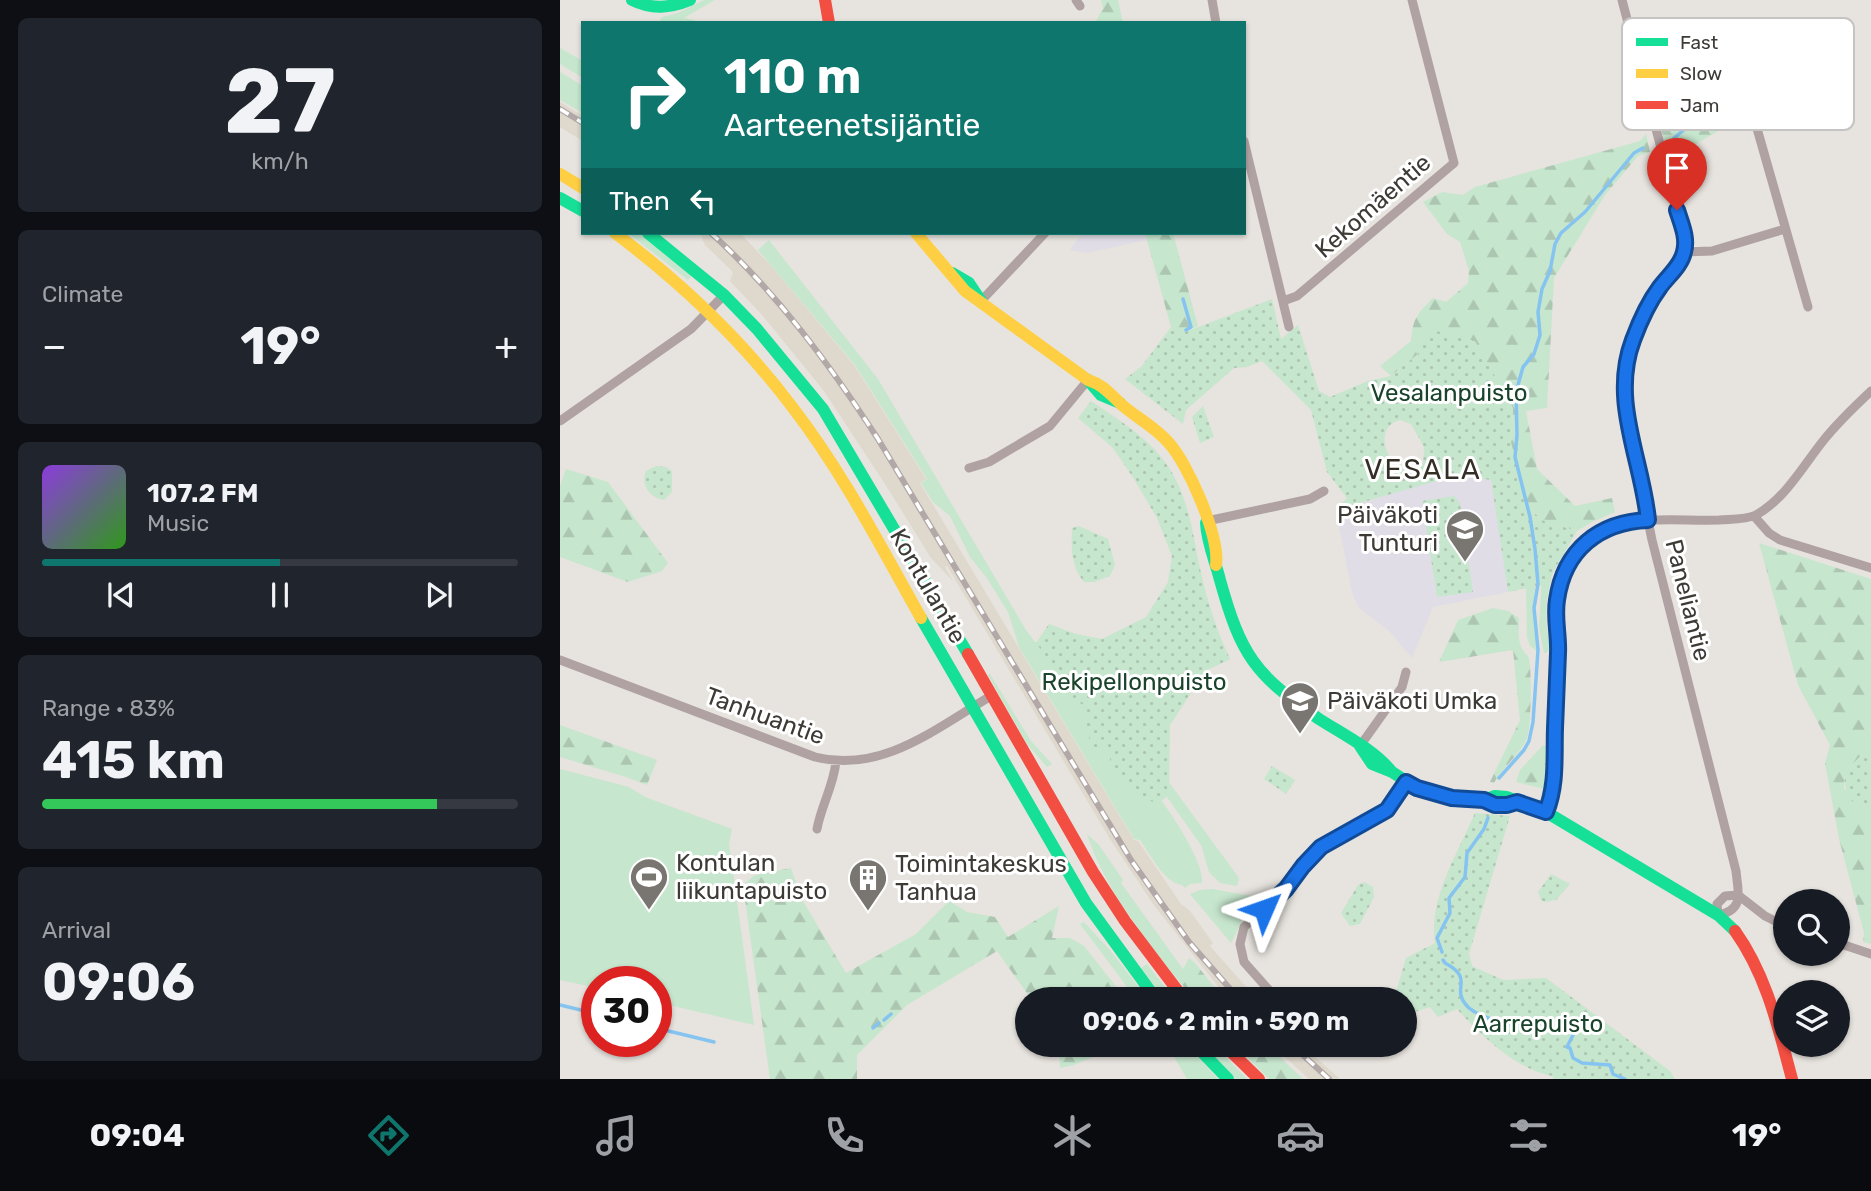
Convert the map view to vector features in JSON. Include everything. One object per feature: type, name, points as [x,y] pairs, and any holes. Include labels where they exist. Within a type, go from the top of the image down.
[{"type":"main road","points":[[632,0],[660,8],[670,8],[690,0]]},
{"type":"main road","points":[[825,0],[829,21]]},
{"type":"main road","points":[[560,174],[581,187]]},
{"type":"main road","points":[[560,198],[581,210]]},
{"type":"main road","name":"Kontulantie","points":[[618,235],[710,310],[768,373],[825,451],[1086,903],[1147,987]]},
{"type":"main road","name":"Kontulantie","points":[[651,235],[724,295],[782,357],[823,409],[1093,872],[1175,987]]},
{"type":"main road","points":[[918,235],[951,273],[969,283],[981,301],[1088,380],[1107,388],[1120,403],[1158,432],[1182,459],[1193,477],[1206,521],[1216,539],[1219,552],[1216,565],[1233,628],[1255,667],[1279,691],[1378,756],[1392,772],[1417,788],[1444,796],[1484,800],[1495,805],[1517,802],[1546,812],[1718,915],[1737,933],[1758,966],[1792,1079]]},
{"type":"main road","points":[[1207,1057],[1228,1079]]},
{"type":"main road","points":[[1236,1057],[1259,1079]]},
{"type":"street","points":[[1212,0],[1216,21]]},
{"type":"street","name":"Kekomäentie","points":[[1283,302],[1297,296],[1454,163],[1412,0]]},
{"type":"street","points":[[1622,0],[1627,18]]},
{"type":"street","points":[[1656,130],[1683,231],[1684,252],[1712,251],[1785,229]]},
{"type":"street","points":[[1757,130],[1808,307]]},
{"type":"street","points":[[1246,149],[1289,327]]},
{"type":"street","points":[[981,301],[1043,235]]},
{"type":"street","name":"Paneliantie","points":[[1684,252],[1642,317],[1632,342],[1626,364],[1625,409],[1648,520],[1734,858],[1738,894]]},
{"type":"street","points":[[560,421],[691,329],[724,295]]},
{"type":"street","points":[[969,468],[989,462],[1050,426],[1088,380]]},
{"type":"street","points":[[1546,812],[1554,788],[1558,652],[1555,622],[1560,584],[1570,563],[1590,538],[1627,521],[1723,520],[1754,516],[1778,498],[1825,439],[1871,391]]},
{"type":"street","points":[[1206,521],[1310,499],[1324,491]]},
{"type":"street","points":[[1754,516],[1769,533],[1780,540],[1871,568]]},
{"type":"street","name":"Tanhuantie","points":[[560,660],[815,757],[836,761],[862,761],[897,751],[991,696]]},
{"type":"street","points":[[1360,746],[1402,687],[1406,672]]},
{"type":"street","points":[[817,829],[836,761]]},
{"type":"street","points":[[1267,987],[1244,962],[1240,944],[1244,927],[1286,889],[1311,856],[1331,841],[1382,814],[1395,801],[1406,782]]},
{"type":"street","points":[[1738,894],[1734,908],[1729,913],[1718,915],[1717,904],[1725,895],[1738,894],[1773,920]]},
{"type":"street","points":[[1850,947],[1871,954]]},
{"type":"shaded area","points":[[560,102],[581,115],[581,140],[560,127]]},
{"type":"shaded area","points":[[701,235],[742,235],[854,365],[926,479],[920,483],[1134,840],[1138,841],[1181,904],[1190,911],[1213,943],[1210,946],[1246,987],[1219,987],[1153,904],[1110,839],[947,566],[945,567],[953,581],[931,558],[824,391],[763,316],[730,281],[733,272],[705,245]]},
{"type":"shaded area","points":[[1081,235],[1146,235],[1147,240],[1087,253],[1070,250]]},
{"type":"shaded area","points":[[1458,475],[1492,480],[1508,592],[1433,607],[1412,658],[1389,631],[1358,607],[1352,592],[1336,511]]},
{"type":"shaded area","points":[[1285,1057],[1315,1057],[1340,1079],[1309,1079]]},
{"type":"green space","points":[[704,0],[715,0],[684,18],[694,21],[660,21],[662,17],[678,13]]},
{"type":"green space","points":[[1101,0],[1118,0],[1123,21],[1096,21],[1103,8]]},
{"type":"green space","points":[[560,48],[581,60],[581,77],[560,64]]},
{"type":"green space","points":[[560,72],[581,85],[581,112],[560,100]]},
{"type":"green space","points":[[1661,130],[1720,130],[1669,160]]},
{"type":"green space","points":[[1646,134],[1650,152],[1638,156],[1605,195],[1554,278],[1547,408],[1526,411],[1537,469],[1575,506],[1612,498],[1615,512],[1577,531],[1544,521],[1527,507],[1511,443],[1513,408],[1418,354],[1391,376],[1380,366],[1411,341],[1417,317],[1433,298],[1446,302],[1468,283],[1469,271],[1460,242],[1447,234],[1423,202],[1442,192],[1463,195],[1475,187],[1640,141]]},
{"type":"green space","points":[[631,235],[642,235],[692,275],[688,280]]},
{"type":"green space","points":[[1146,235],[1174,235],[1198,326],[1184,332],[1171,327]]},
{"type":"green space","points":[[769,240],[878,379],[1026,630],[1105,724],[1160,799],[1183,833],[1198,862],[1202,883],[1190,884],[1185,888],[1175,883],[1158,867],[1140,840],[1134,839],[1019,647],[1008,612],[970,557],[950,516],[933,502],[921,483],[927,479],[855,365],[758,250]]},
{"type":"green space","name":"Vesalanpuisto","points":[[1272,299],[1281,339],[1298,325],[1319,391],[1330,397],[1368,381],[1391,376],[1418,354],[1429,329],[1475,341],[1513,408],[1511,443],[1527,507],[1544,521],[1577,531],[1546,584],[1508,592],[1491,480],[1458,475],[1335,510],[1347,498],[1327,472],[1311,410],[1262,361],[1247,367],[1234,368],[1186,410],[1183,424],[1125,379],[1141,367],[1171,327],[1185,332]],"holes":[[[1400,420],[1411,424],[1424,447],[1423,465],[1413,470],[1395,464],[1385,445],[1385,434],[1390,426]]]},
{"type":"green space","name":"Rekipellonpuisto","points":[[1091,401],[1146,441],[1171,471],[1184,499],[1207,595],[1230,659],[1205,671],[1170,725],[1169,795],[1157,804],[1135,792],[1121,780],[1111,763],[1106,739],[1100,740],[1097,751],[1081,725],[1087,709],[1071,699],[1056,670],[1036,643],[1049,624],[1076,634],[1102,639],[1146,617],[1168,582],[1172,556],[1157,518],[1113,448],[1078,418]]},
{"type":"green space","points":[[1203,406],[1214,437],[1200,443],[1192,417]]},
{"type":"green space","points":[[656,466],[672,471],[672,492],[664,500],[654,497],[645,486],[646,471]]},
{"type":"green space","points":[[566,469],[608,482],[668,563],[662,571],[628,582],[560,557],[560,486]]},
{"type":"green space","points":[[1454,496],[1460,503],[1473,592],[1437,597],[1422,501]]},
{"type":"green space","points":[[1079,526],[1108,539],[1115,565],[1110,576],[1094,582],[1084,582],[1080,576],[1074,563],[1072,543],[1072,528]]},
{"type":"green space","points":[[1525,528],[1536,578],[1533,607],[1536,650],[1530,646],[1527,637]]},
{"type":"green space","points":[[1759,543],[1871,579],[1871,760],[1863,754],[1844,772],[1844,788],[1871,815],[1871,944],[1863,942],[1864,933],[1839,839],[1825,763],[1830,745],[1798,685]]},
{"type":"green space","points":[[1554,568],[1546,608],[1551,648],[1544,653],[1539,627],[1542,576]]},
{"type":"green space","points":[[1493,608],[1508,611],[1519,618],[1519,639],[1528,655],[1531,685],[1528,734],[1517,754],[1494,783],[1490,782],[1520,720],[1513,650],[1439,662],[1458,620]]},
{"type":"green space","points":[[1168,655],[1230,659],[1205,671],[1170,725],[1168,772],[1160,770],[1239,878],[1237,886],[1220,883],[1209,872],[1201,845],[1154,779]]},
{"type":"green space","points":[[990,674],[1031,741],[1052,764],[1047,767],[1027,744],[988,675]]},
{"type":"green space","points":[[560,725],[657,760],[647,785],[560,757]]},
{"type":"green space","points":[[1543,745],[1546,746],[1544,789],[1516,782],[1520,770]]},
{"type":"green space","points":[[1863,754],[1871,760],[1871,815],[1850,798],[1845,781],[1844,772]]},
{"type":"green space","points":[[1272,766],[1295,780],[1286,794],[1264,779]]},
{"type":"green space","name":"Kontulan liikuntapuisto","points":[[560,769],[629,787],[645,797],[732,829],[729,843],[754,1025],[672,1006],[672,966],[581,966],[581,985],[560,980]]},
{"type":"green space","name":"Aarrepuisto","points":[[1475,813],[1510,816],[1469,954],[1472,966],[1503,980],[1546,978],[1670,1071],[1675,1079],[1554,1079],[1512,1059],[1457,1009],[1438,1017],[1430,1007],[1417,1011],[1417,987],[1398,987],[1406,958],[1435,943],[1436,910],[1453,860]]},
{"type":"green space","points":[[1087,834],[1099,845],[1123,880],[1121,883],[1183,969],[1174,975],[1113,890]]},
{"type":"green space","points":[[791,868],[801,898],[846,973],[916,934],[949,901],[967,912],[995,917],[1008,937],[1059,906],[1052,938],[1070,938],[1084,946],[1116,987],[1022,987],[997,951],[907,1005],[857,1055],[857,1079],[770,1079],[743,885],[755,875]]},
{"type":"green space","points":[[1551,874],[1570,884],[1556,900],[1545,902],[1541,900],[1538,892]]},
{"type":"green space","points":[[1364,882],[1373,887],[1374,897],[1360,924],[1350,926],[1341,913],[1358,885]]},
{"type":"green space","points":[[1212,889],[1262,900],[1243,919],[1231,943],[1190,894]]},
{"type":"green space","points":[[1084,922],[1139,987],[1127,987],[1080,924]]},
{"type":"green space","points":[[1189,958],[1214,987],[1184,987],[1174,975],[1183,969]]},
{"type":"green space","points":[[1147,964],[1165,987],[1155,987],[1140,969]]},
{"type":"green space","points":[[1060,1057],[1093,1057],[1074,1065],[1060,1068]]},
{"type":"green space","points":[[1174,1057],[1197,1057],[1218,1079],[1187,1079]]},
{"type":"green space","points":[[1215,1057],[1226,1057],[1247,1079],[1236,1079]]},
{"type":"green space","points":[[1247,1057],[1280,1057],[1303,1079],[1269,1079]]},
{"type":"waterway","points":[[1674,138],[1684,130]]},
{"type":"waterway","points":[[1499,778],[1529,741],[1533,722],[1538,650],[1534,608],[1538,584],[1535,549],[1515,457],[1516,392],[1523,367],[1534,354],[1540,335],[1538,312],[1555,244],[1561,233],[1585,212],[1634,153],[1643,148]]},
{"type":"waterway","points":[[1183,299],[1191,327],[1186,330]]},
{"type":"waterway","points":[[1442,952],[1437,938],[1450,913],[1449,898],[1465,877],[1467,853],[1484,829],[1488,818]]},
{"type":"waterway","points":[[1443,960],[1459,974],[1462,999],[1470,1009],[1510,1025],[1523,1025],[1531,1019],[1571,1032],[1573,1035],[1567,1047],[1570,1048],[1573,1058],[1582,1063],[1610,1065],[1613,1074],[1625,1079]]},
{"type":"waterway","points":[[560,1005],[581,1010]]},
{"type":"waterway","points":[[884,1020],[891,1014]]},
{"type":"waterway","points":[[873,1028],[879,1023]]},
{"type":"waterway","points":[[672,1032],[714,1042]]},
{"type":"railway","points":[[560,109],[581,122]]},
{"type":"railway","points":[[713,235],[780,305],[841,384],[878,439],[1131,860],[1189,942],[1228,987]]},
{"type":"railway","points":[[1305,1057],[1329,1079]]},
{"type":"traffic: fast","points":[[632,0],[661,7],[690,0]]},
{"type":"traffic: fast","points":[[560,198],[581,210]]},
{"type":"traffic: fast","points":[[650,235],[724,295],[757,329],[823,409],[968,654]]},
{"type":"traffic: fast","points":[[952,273],[969,283],[981,301]]},
{"type":"traffic: fast","points":[[1088,380],[1101,395],[1120,403]]},
{"type":"traffic: fast","points":[[1206,523],[1235,627],[1253,661],[1279,689],[1319,719],[1367,749],[1392,772]]},
{"type":"traffic: fast","points":[[921,618],[1086,903],[1147,987]]},
{"type":"traffic: fast","points":[[1360,746],[1372,764],[1392,772],[1417,788],[1453,798],[1484,800],[1495,796],[1507,797],[1546,812],[1718,915],[1735,931]]},
{"type":"traffic: fast","points":[[1207,1057],[1228,1079]]},
{"type":"traffic: slow","points":[[560,174],[581,187]]},
{"type":"traffic: slow","points":[[618,235],[688,293],[732,336],[773,383],[845,484],[921,618]]},
{"type":"traffic: slow","points":[[918,235],[965,291],[1088,380],[1103,387],[1168,442],[1184,466],[1201,501],[1213,537],[1216,565]]},
{"type":"traffic: jam","points":[[825,0],[829,21]]},
{"type":"traffic: jam","points":[[968,654],[1093,872],[1125,921],[1175,987]]},
{"type":"traffic: jam","points":[[1735,931],[1763,984],[1792,1079]]},
{"type":"traffic: jam","points":[[1236,1057],[1259,1079]]},
{"type":"place","name":"Päiväkoti Tunturi","points":[[1465,563]]},
{"type":"place","name":"Päiväkoti Umka","points":[[1300,735]]},
{"type":"place","name":"Kontulan liikuntapuisto","points":[[649,911]]},
{"type":"place","name":"Toimintakeskus Tanhua","points":[[868,912]]},
{"type":"district","name":"VESALA","points":[[1423,469]]},
{"type":"route","points":[[1264,909],[1286,889],[1321,847],[1382,814],[1395,801],[1406,782],[1452,798],[1484,800],[1495,805],[1517,802],[1546,812],[1554,788],[1558,652],[1555,622],[1560,584],[1570,563],[1590,538],[1627,521],[1648,520],[1625,409],[1626,364],[1642,317],[1684,252],[1685,239],[1677,210]]}]
